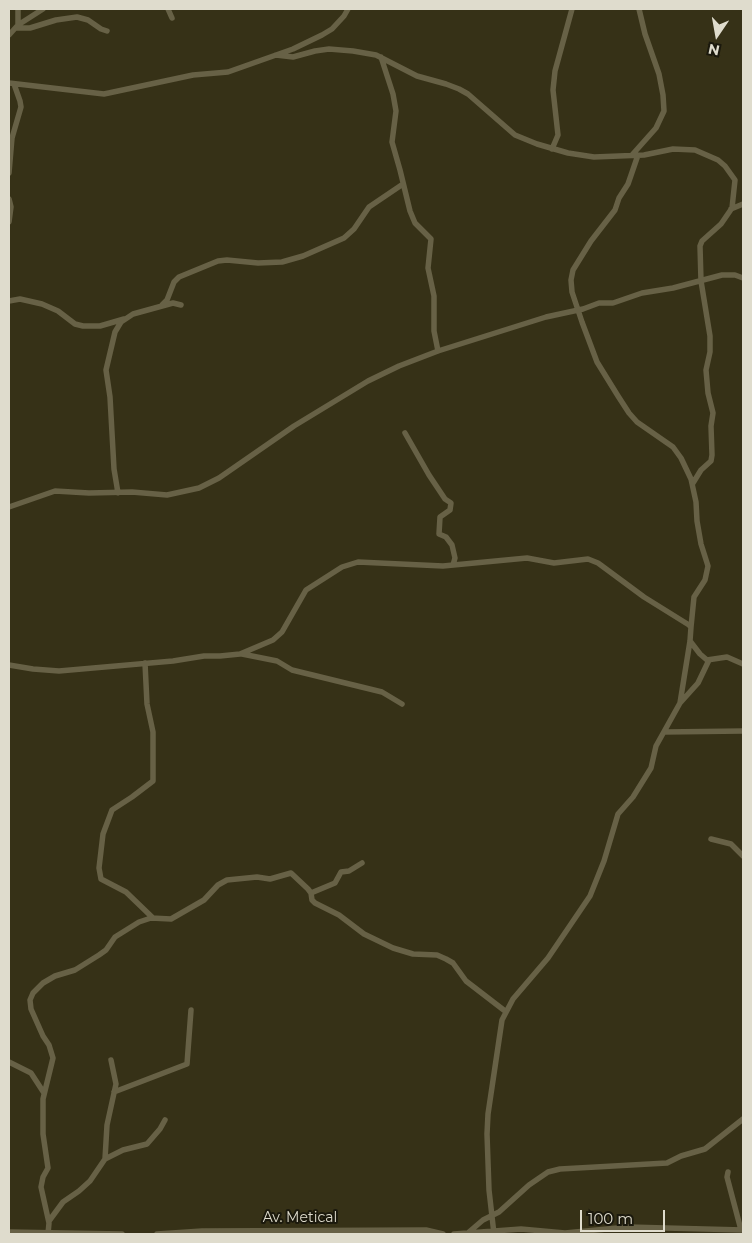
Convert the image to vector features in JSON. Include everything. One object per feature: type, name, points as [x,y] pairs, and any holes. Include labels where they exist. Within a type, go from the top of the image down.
[{"type":"street","points":[[17,26],[18,9]]},
{"type":"street","points":[[9,36],[17,26],[43,9]]},
{"type":"street","points":[[168,9],[172,18]]},
{"type":"street","points":[[11,83],[109,94],[126,88],[193,75],[228,72],[307,43],[332,29],[348,9]]},
{"type":"street","points":[[552,149],[558,136],[553,90],[572,9]]},
{"type":"street","points":[[639,9],[645,34],[659,74],[664,111],[656,128],[635,155],[628,184],[619,198],[615,210],[591,241],[573,270],[572,292],[597,362],[623,405],[638,422],[673,448],[681,458],[693,483],[698,531],[708,566],[704,580],[694,597],[690,641],[680,703]]},
{"type":"street","points":[[17,26],[30,28],[56,20],[77,17],[88,20],[107,31]]},
{"type":"street","points":[[276,55],[293,57],[329,49],[361,52],[380,57],[416,76],[459,89],[468,94],[515,135],[552,149],[588,156],[651,154],[673,149],[695,150],[718,160],[726,166],[735,180],[731,210]]},
{"type":"street","points":[[380,57],[393,94],[396,111],[392,142],[413,220],[431,239],[428,268],[434,296],[434,331],[438,351]]},
{"type":"street","points":[[9,173],[12,138],[21,107],[11,83]]},
{"type":"street","points":[[162,305],[167,300],[174,282],[179,277],[218,261],[282,262],[303,256],[344,238],[354,229],[369,207],[404,184]]},
{"type":"street","points":[[9,199],[11,207],[9,222]]},
{"type":"street","points":[[693,483],[698,473],[711,461],[712,455],[711,426],[713,412],[706,379],[710,336],[701,281],[700,244],[721,224],[731,210],[743,204]]},
{"type":"street","points":[[9,507],[55,490],[167,495],[206,485],[243,463],[294,426],[368,381],[399,366],[438,351],[546,317],[599,303],[613,303],[642,293],[674,288],[727,275],[743,278]]},
{"type":"street","points":[[9,301],[20,299],[42,304],[58,310],[75,324],[83,326],[100,326],[162,305],[172,303],[181,305]]},
{"type":"street","points":[[118,493],[114,469],[110,397],[106,370],[115,332],[126,318]]},
{"type":"street","points":[[405,432],[429,475],[445,499],[451,503],[450,510],[440,517],[439,534],[446,537],[452,545],[455,554],[453,565]]},
{"type":"street","points":[[240,654],[278,636],[290,621],[306,590],[346,564],[364,562],[453,565],[527,558],[560,563],[588,559],[598,563],[644,597],[691,627]]},
{"type":"street","points":[[690,641],[700,654],[708,660],[727,657],[743,664]]},
{"type":"street","points":[[9,665],[52,671],[240,654],[277,661],[292,670],[382,692],[402,704]]},
{"type":"street","points":[[494,1232],[487,1134],[499,1034],[505,1011],[548,958],[590,896],[604,861],[618,814],[633,796],[651,768],[656,746],[680,703],[698,683],[708,660]]},
{"type":"street","points":[[145,663],[153,736],[153,782],[112,810],[103,834],[99,868],[101,879],[126,892],[153,918]]},
{"type":"street","points":[[664,732],[743,731]]},
{"type":"street","points":[[711,839],[731,844],[743,856]]},
{"type":"street","points":[[312,893],[335,882],[341,872],[349,871],[362,863]]},
{"type":"street","points":[[48,1233],[49,1221],[41,1187],[43,1177],[48,1168],[43,1134],[44,1093],[53,1058],[49,1045],[30,1006],[30,1000],[38,987],[48,980],[74,970],[99,955],[106,950],[120,933],[146,919],[168,920],[210,896],[218,885],[227,880],[270,879],[291,872],[312,893],[313,902],[339,915],[370,937],[404,952],[437,955],[446,959],[453,963],[466,982],[505,1011]]},
{"type":"street","points":[[114,1092],[187,1064],[191,1010]]},
{"type":"street","points":[[49,1221],[62,1202],[79,1192],[90,1182],[105,1159],[107,1125],[116,1084],[111,1060]]},
{"type":"street","points":[[9,1062],[31,1073],[44,1093]]},
{"type":"street","points":[[469,1232],[483,1220],[502,1210],[529,1184],[548,1172],[560,1169],[667,1163],[705,1148],[743,1119]]},
{"type":"street","points":[[105,1159],[123,1150],[147,1144],[165,1120]]},
{"type":"street","points":[[454,1234],[530,1229],[565,1233],[628,1227],[742,1230],[727,1177],[728,1172]]},
{"type":"street","points":[[628,1227],[635,1234]]},
{"type":"street","points":[[645,1234],[650,1228]]},
{"type":"street","name":"Av. Metical","points":[[157,1234],[212,1231],[345,1232],[426,1230],[443,1234]]},
{"type":"street","points":[[9,1232],[122,1234]]}]
